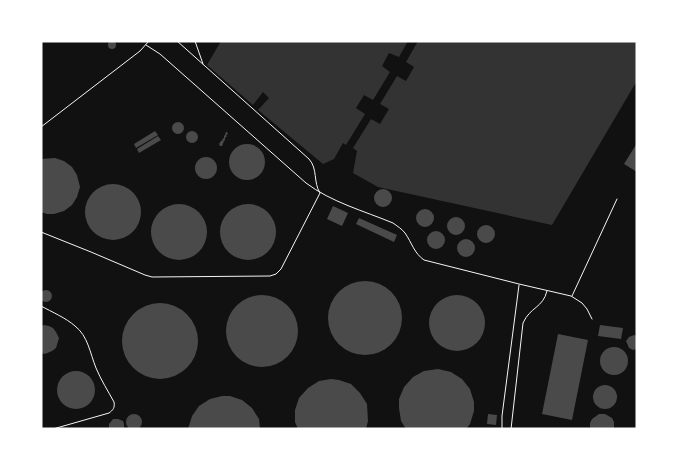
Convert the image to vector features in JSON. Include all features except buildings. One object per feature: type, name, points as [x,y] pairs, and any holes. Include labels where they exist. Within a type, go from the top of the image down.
[{"type":"lane","points":[[41,127],[140,51],[149,41]]},
{"type":"lane","points":[[177,41],[309,159],[315,169],[315,182],[320,193]]},
{"type":"lane","points":[[195,41],[207,69]]},
{"type":"lane","points":[[146,45],[160,54],[306,183],[320,193],[393,223],[405,233],[418,256],[424,260],[571,296],[587,308],[592,319]]},
{"type":"lane","points":[[41,232],[145,275],[270,276],[276,274],[281,269],[320,193]]},
{"type":"lane","points":[[571,296],[617,199]]},
{"type":"lane","points":[[502,429],[502,416],[519,284]]},
{"type":"lane","points":[[511,429],[523,323],[530,312],[541,304],[547,290]]},
{"type":"lane","points":[[41,306],[76,326],[87,343],[96,367],[114,402],[113,410],[108,413],[53,429]]},
{"type":"shaded area","points":[[221,41],[408,41],[399,57],[389,53],[382,66],[390,72],[373,100],[364,95],[356,108],[365,114],[346,145],[343,143],[334,159],[323,164],[258,110],[269,98],[263,92],[253,105],[207,65]]},
{"type":"shaded area","points":[[418,41],[637,41],[637,84],[635,84],[552,225],[378,187],[353,173],[357,151],[353,148],[371,119],[380,124],[389,109],[380,104],[397,76],[406,81],[414,67],[406,62]]}]
